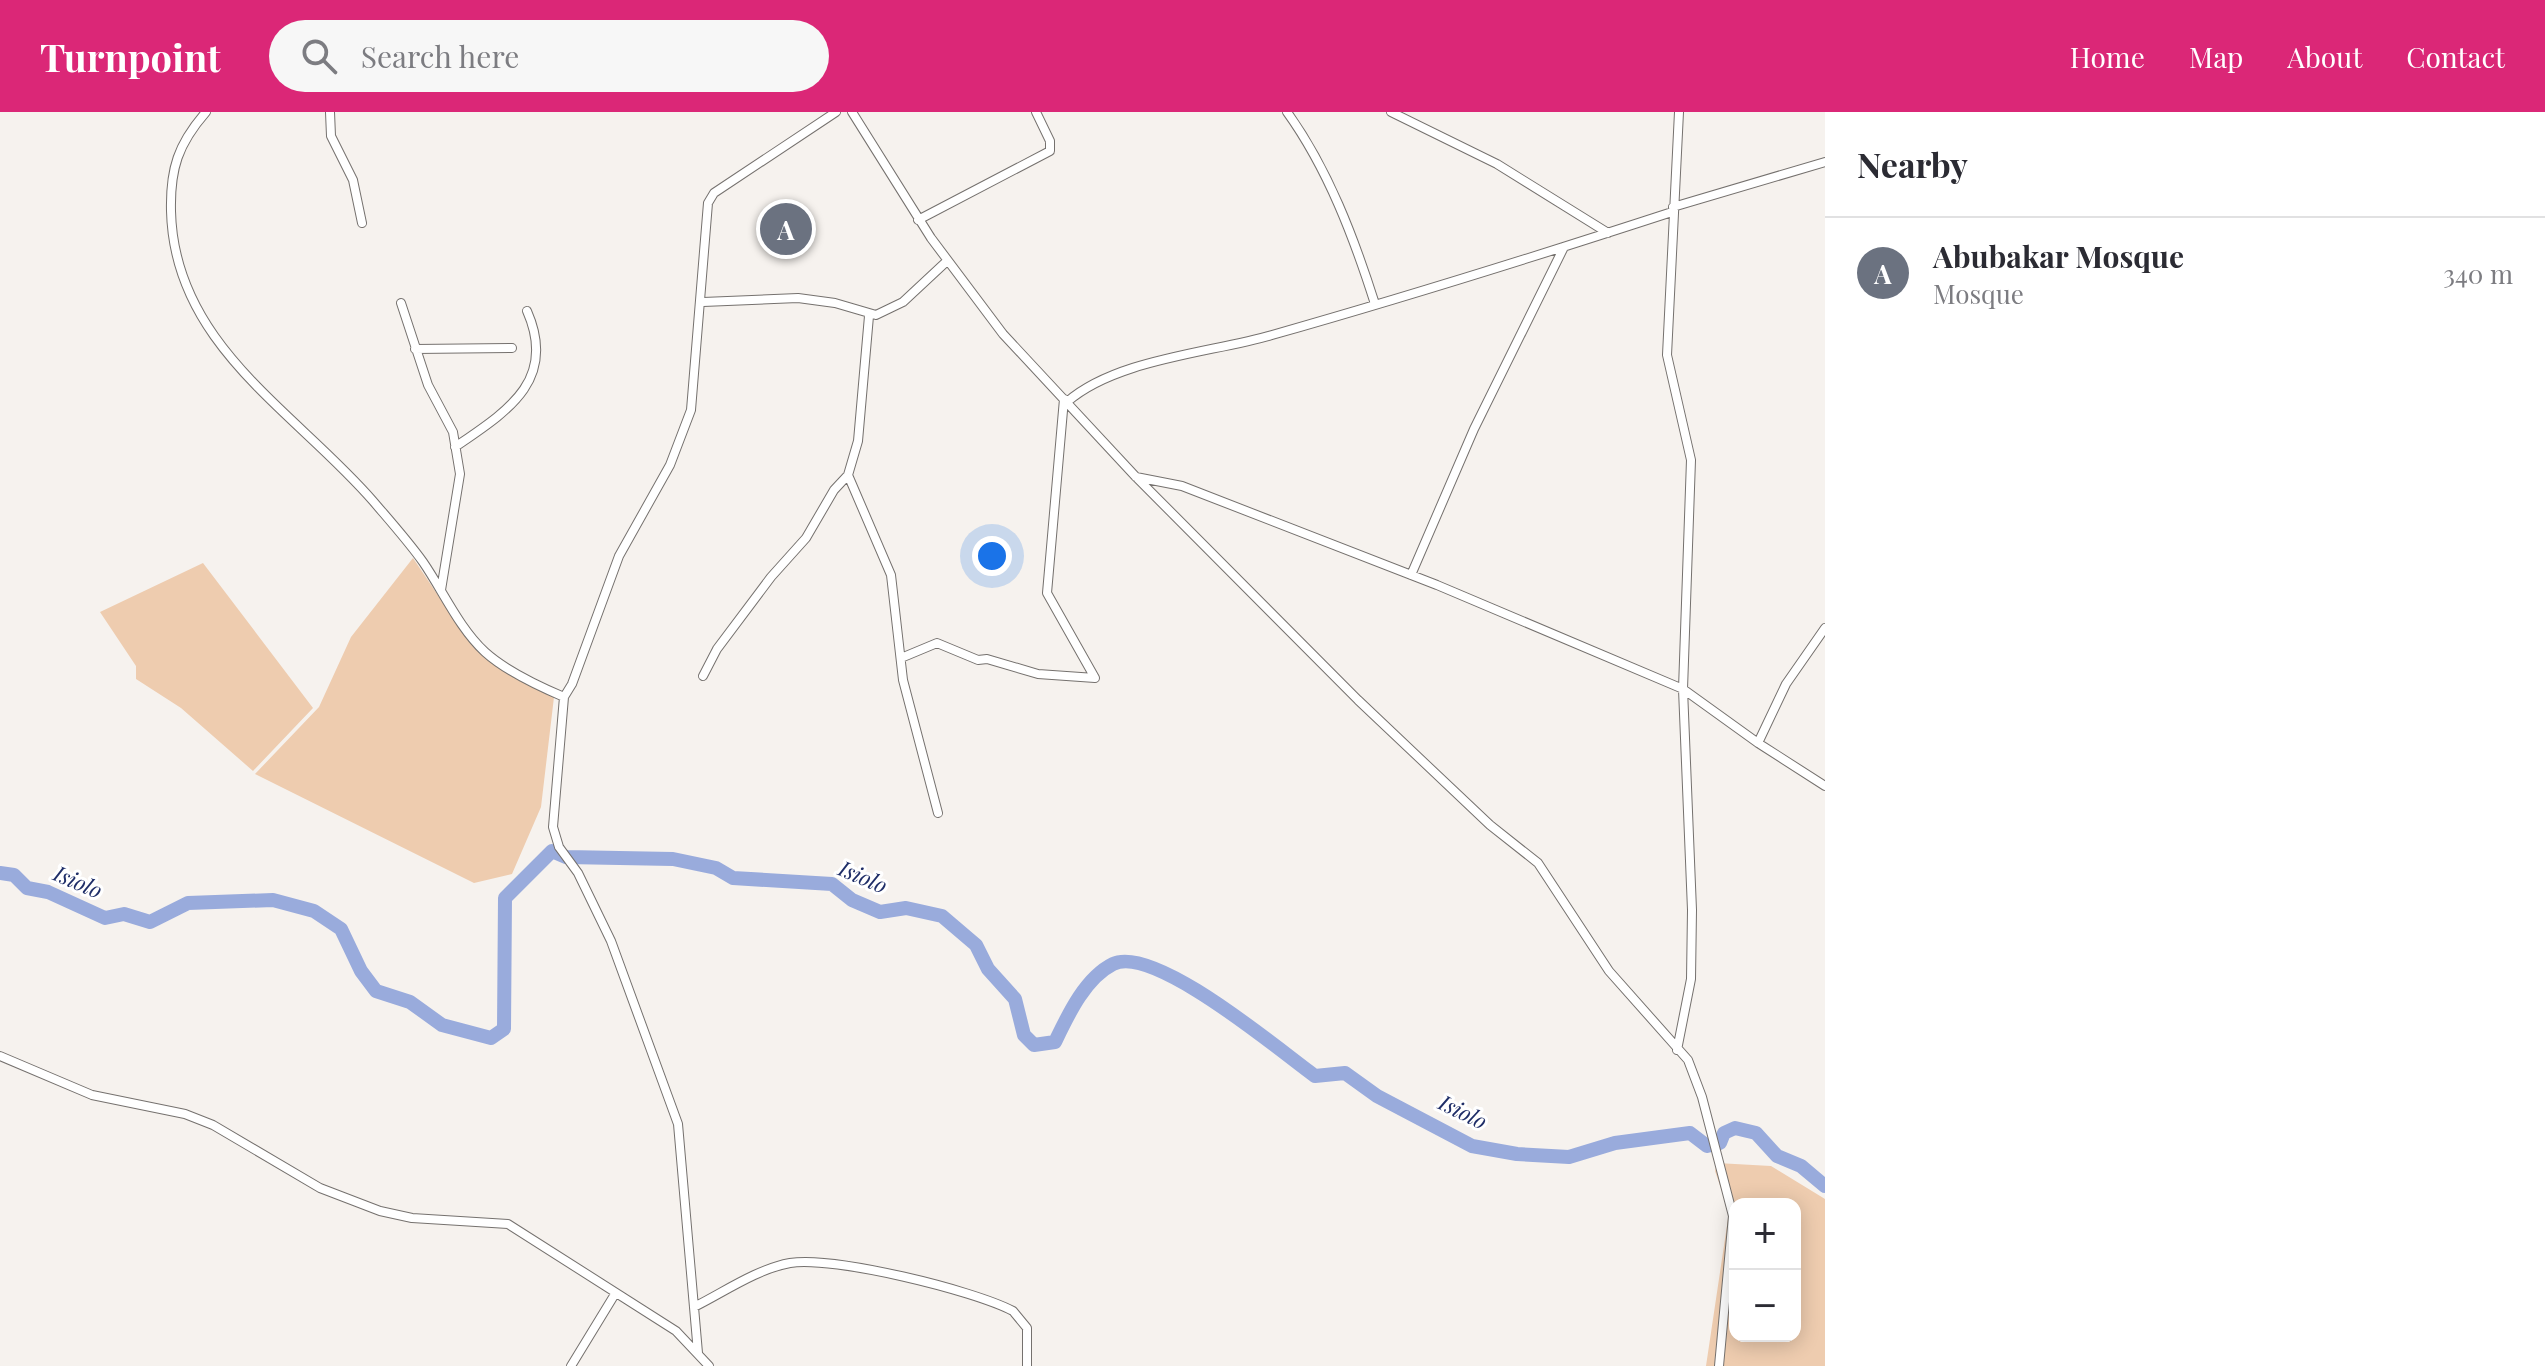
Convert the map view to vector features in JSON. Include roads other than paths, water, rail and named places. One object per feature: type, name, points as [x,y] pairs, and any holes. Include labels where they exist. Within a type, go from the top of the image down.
[{"type":"street","points":[[206,112],[178,150],[170,181],[175,251],[197,314],[268,401],[315,440],[351,476],[414,551],[483,650],[520,675],[564,697]]},
{"type":"street","points":[[330,112],[331,136],[353,180],[362,223]]},
{"type":"street","points":[[698,1353],[682,1148],[668,1092],[611,941],[578,873],[559,847],[553,827],[564,697],[572,684],[619,556],[683,436],[691,410],[699,313],[703,302],[706,212],[714,193],[836,112]]},
{"type":"street","points":[[852,112],[918,220],[1003,334],[1136,477],[1358,700],[1490,825],[1538,863],[1563,897],[1591,947],[1695,1074],[1732,1207],[1733,1234],[1719,1366]]},
{"type":"street","points":[[918,220],[1050,151],[1050,141],[1036,112]]},
{"type":"street","points":[[1287,112],[1340,208],[1375,304]]},
{"type":"street","points":[[1391,112],[1497,164],[1608,233]]},
{"type":"street","points":[[1677,1050],[1691,979],[1692,910],[1683,689],[1691,460],[1667,355],[1679,112]]},
{"type":"street","points":[[901,658],[937,643],[978,660],[987,659],[1038,674],[1095,678],[1047,593],[1066,401],[1084,387],[1564,247],[1825,162]]},
{"type":"street","points":[[1411,575],[1474,429],[1564,247]]},
{"type":"street","points":[[703,302],[798,298],[835,303],[869,316],[884,313],[903,302],[947,261]]},
{"type":"street","points":[[401,303],[428,385],[453,432],[460,474],[441,591]]},
{"type":"street","points":[[455,447],[504,414],[526,390],[536,362],[535,329],[527,311]]},
{"type":"street","points":[[703,676],[717,649],[771,577],[794,555],[834,490],[848,475],[858,441],[869,316]]},
{"type":"street","points":[[415,349],[512,348]]},
{"type":"street","points":[[848,475],[891,575],[901,658],[915,733],[938,813]]},
{"type":"street","points":[[1136,477],[1182,486],[1411,575],[1683,689],[1825,786]]},
{"type":"street","points":[[1758,743],[1786,684],[1825,628]]},
{"type":"street","points":[[0,1056],[92,1095],[185,1114],[213,1125],[320,1188],[380,1211],[412,1218],[508,1224],[676,1331],[709,1366]]},
{"type":"street","points":[[694,1307],[788,1264],[830,1262],[860,1267],[1013,1311],[1027,1328],[1027,1366]]},
{"type":"street","points":[[571,1366],[615,1294]]},
{"type":"waterway","name":"Isiolo","points":[[0,873],[14,875],[27,888],[48,892],[105,918],[124,914],[150,922],[188,903],[273,900],[314,911],[341,929],[361,971],[376,991],[410,1002],[442,1025],[491,1038],[504,1029],[505,898],[552,851],[566,857],[673,859],[716,868],[733,878],[832,884],[852,900],[880,912],[906,908],[942,916],[976,945],[988,969],[1015,999],[1024,1035],[1034,1045],[1055,1042],[1078,998],[1103,970],[1113,964],[1132,962],[1157,969],[1216,1003],[1315,1076],[1345,1073],[1377,1096],[1472,1146],[1517,1154],[1569,1157],[1615,1143],[1690,1133],[1707,1146],[1720,1143],[1724,1133],[1735,1128],[1756,1133],[1777,1156],[1801,1166],[1825,1186]]},
{"type":"place","name":"Abubakar Mosque","points":[[786,229]]}]
